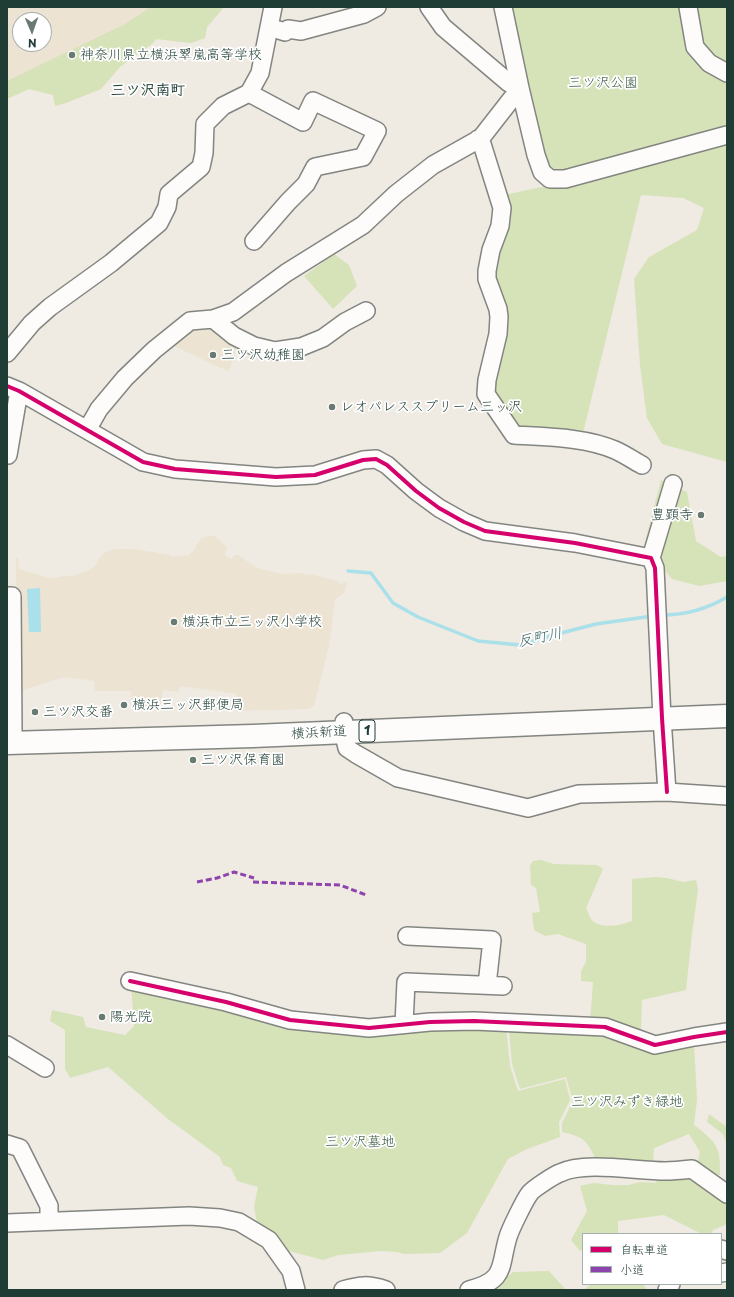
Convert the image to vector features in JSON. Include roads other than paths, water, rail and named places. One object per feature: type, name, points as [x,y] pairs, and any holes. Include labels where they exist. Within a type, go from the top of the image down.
[{"type":"highway","name":"横浜新道","points":[[662,714],[727,706]]},
{"type":"highway","name":"横浜新道","points":[[9,736],[344,727],[662,714],[727,716]]},
{"type":"street","points":[[7,354],[32,323],[50,307],[111,263],[159,223],[167,207],[169,194],[201,167],[204,153],[205,124],[223,106],[249,93],[260,73],[273,7]]},
{"type":"street","points":[[269,27],[285,32],[288,30],[301,31],[364,14],[377,7]]},
{"type":"street","points":[[429,7],[444,27],[509,83],[519,86]]},
{"type":"street","points":[[503,7],[519,86],[536,155],[542,172],[550,179],[565,179],[727,135]]},
{"type":"street","points":[[688,7],[695,47],[709,63],[727,73]]},
{"type":"street","points":[[87,430],[99,409],[125,378],[154,350],[190,321],[213,319],[233,312],[286,273],[363,224],[396,194],[433,165],[478,140],[519,86]]},
{"type":"street","points":[[249,93],[303,122],[313,101],[377,131],[363,157],[315,167],[306,184],[254,240]]},
{"type":"street","points":[[478,140],[482,144],[502,208],[500,226],[491,250],[487,271],[487,279],[498,308],[499,317],[498,334],[487,380],[486,394],[514,435],[573,440],[595,445],[614,450],[642,465]]},
{"type":"street","points":[[213,319],[234,336],[254,346],[275,351],[301,347],[323,338],[345,322],[366,311]]},
{"type":"street","points":[[8,455],[13,388],[143,462],[175,468],[276,477],[315,475],[363,460],[376,459],[387,465],[416,491],[439,508],[464,522],[486,531],[575,543],[651,558]]},
{"type":"street","points":[[667,792],[655,568],[651,558],[673,484]]},
{"type":"street","points":[[7,596],[12,596],[9,736]]},
{"type":"street","points":[[344,727],[347,748],[398,778],[528,808],[579,794],[667,792],[727,796]]},
{"type":"street","points":[[404,1024],[406,982],[495,986],[492,940],[407,936]]},
{"type":"street","points":[[130,980],[226,1002],[290,1020],[369,1028],[430,1022],[474,1021],[605,1027],[655,1045],[727,1032]]},
{"type":"street","points":[[7,1045],[45,1068]]},
{"type":"street","points":[[7,1144],[20,1148],[49,1206],[49,1221]]},
{"type":"street","points":[[469,1290],[482,1287],[491,1282],[499,1273],[503,1265],[508,1236],[530,1193],[559,1173],[578,1167],[666,1171],[692,1169],[727,1194]]},
{"type":"street","points":[[7,1223],[189,1216],[220,1218],[240,1222],[269,1240],[291,1271],[296,1290]]},
{"type":"street","points":[[343,1290],[358,1285],[373,1286],[386,1290]]},
{"type":"water","points":[[40,588],[41,632],[29,632],[27,589]]},
{"type":"waterway","name":"反町川","points":[[348,571],[371,573],[393,603],[418,617],[478,641],[520,645],[596,624],[653,616]]},
{"type":"waterway","name":"反町川","points":[[662,615],[679,614],[696,610],[712,605],[727,597]]},
{"type":"place","name":"神奈川県立横浜翠嵐高等学校","points":[[72,55]]},
{"type":"place","name":"三ツ沢幼稚園","points":[[213,355]]},
{"type":"place","name":"レオパレススプリーム三ッ沢","points":[[332,407]]},
{"type":"place","name":"豊顕寺","points":[[701,515]]},
{"type":"place","name":"横浜市立三ッ沢小学校","points":[[174,622]]},
{"type":"place","name":"横浜三ッ沢郵便局","points":[[124,705]]},
{"type":"place","name":"三ツ沢交番","points":[[35,712]]},
{"type":"place","name":"三ツ沢保育園","points":[[193,760]]},
{"type":"place","name":"陽光院","points":[[102,1017]]},
{"type":"district","name":"三ツ沢南町","points":[[148,91]]},
{"type":"park label","name":"三ツ沢公園","points":[[603,83]]},
{"type":"park label","name":"三ツ沢みずき緑地","points":[[627,1102]]},
{"type":"park label","name":"三ツ沢墓地","points":[[360,1142]]}]
